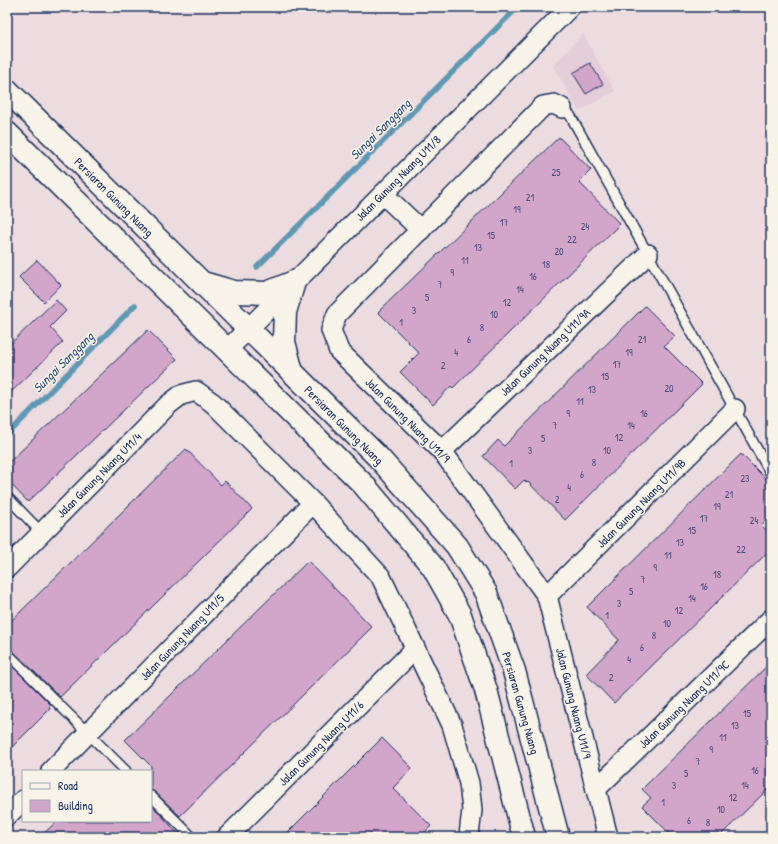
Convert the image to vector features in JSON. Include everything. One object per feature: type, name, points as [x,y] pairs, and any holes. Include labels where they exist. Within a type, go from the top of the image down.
[{"type":"street","name":"Jalan Gunung Nuang U11/8","points":[[227,350],[570,7]]},
{"type":"street","name":"Persiaran Gunung Nuang","points":[[7,90],[379,458],[457,546],[486,594],[514,672],[558,837]]},
{"type":"street","name":"Jalan Gunung Nuang U11/9","points":[[562,108],[554,104],[543,106],[337,314],[331,330],[339,351],[442,451],[547,596],[608,837]]},
{"type":"street","points":[[11,139],[363,484],[433,567],[460,615],[486,690],[524,837]]},
{"type":"street","points":[[383,194],[421,230]]},
{"type":"street","name":"Jalan Gunung Nuang U11/9A","points":[[442,451],[648,254]]},
{"type":"street","points":[[201,283],[234,292],[267,293],[294,282]]},
{"type":"street","points":[[292,373],[284,342],[284,335],[285,312],[294,282]]},
{"type":"street","name":"Jalan Gunung Nuang U11/4","points":[[7,568],[168,405],[181,395],[196,391],[213,403],[313,503]]},
{"type":"street","name":"Jalan Gunung Nuang U11/9B","points":[[547,596],[735,409]]},
{"type":"street","points":[[313,503],[381,577],[452,725],[469,783],[472,810],[468,837]]},
{"type":"street","name":"Jalan Gunung Nuang U11/5","points":[[52,770],[313,503]]},
{"type":"street","name":"Jalan Gunung Nuang U11/9C","points":[[596,789],[771,619]]},
{"type":"street","name":"Jalan Gunung Nuang U11/6","points":[[227,837],[415,649]]},
{"type":"street","points":[[7,816],[22,801]]},
{"type":"lane","points":[[562,108],[570,114],[771,474]]},
{"type":"lane","points":[[7,497],[42,533]]},
{"type":"lane","points":[[7,653],[125,770]]},
{"type":"lane","points":[[152,797],[192,837]]},
{"type":"shaded area","points":[[583,34],[615,91],[579,111],[553,66]]},
{"type":"building","points":[[590,63],[603,84],[586,94],[573,73]]},
{"type":"building","points":[[559,137],[591,170],[579,182],[620,224],[453,388],[451,386],[433,405],[400,372],[419,353],[378,312]]},
{"type":"building","points":[[37,260],[61,285],[44,302],[19,277]]},
{"type":"building","points":[[56,300],[66,311],[50,327],[63,342],[7,396],[7,347]]},
{"type":"building","points":[[645,306],[675,336],[664,346],[702,384],[565,520],[528,482],[527,483],[524,480],[515,489],[483,456],[498,440],[504,446]]},
{"type":"building","points":[[148,330],[177,359],[28,502],[7,480],[7,464]]},
{"type":"building","points":[[186,449],[221,485],[225,481],[252,509],[60,697],[11,649],[7,647],[7,625]]},
{"type":"building","points":[[741,454],[769,482],[771,494],[771,515],[761,525],[771,535],[771,549],[614,703],[586,674],[619,640],[587,607]]},
{"type":"building","points":[[308,561],[372,627],[180,816],[152,790],[151,766],[125,740]]},
{"type":"building","points":[[7,661],[51,705],[49,707],[50,709],[7,752]]},
{"type":"building","points":[[771,662],[771,786],[719,837],[673,837],[642,806],[651,798],[642,789]]},
{"type":"building","points":[[382,738],[412,768],[393,788],[431,826],[420,837],[283,837]]},
{"type":"building","points":[[152,805],[181,837],[40,837],[56,822],[152,822]]},
{"type":"waterway","name":"Sungai Sanggang","points":[[257,267],[518,7]]},
{"type":"waterway","name":"Sungai Sanggang","points":[[7,435],[135,305]]}]
